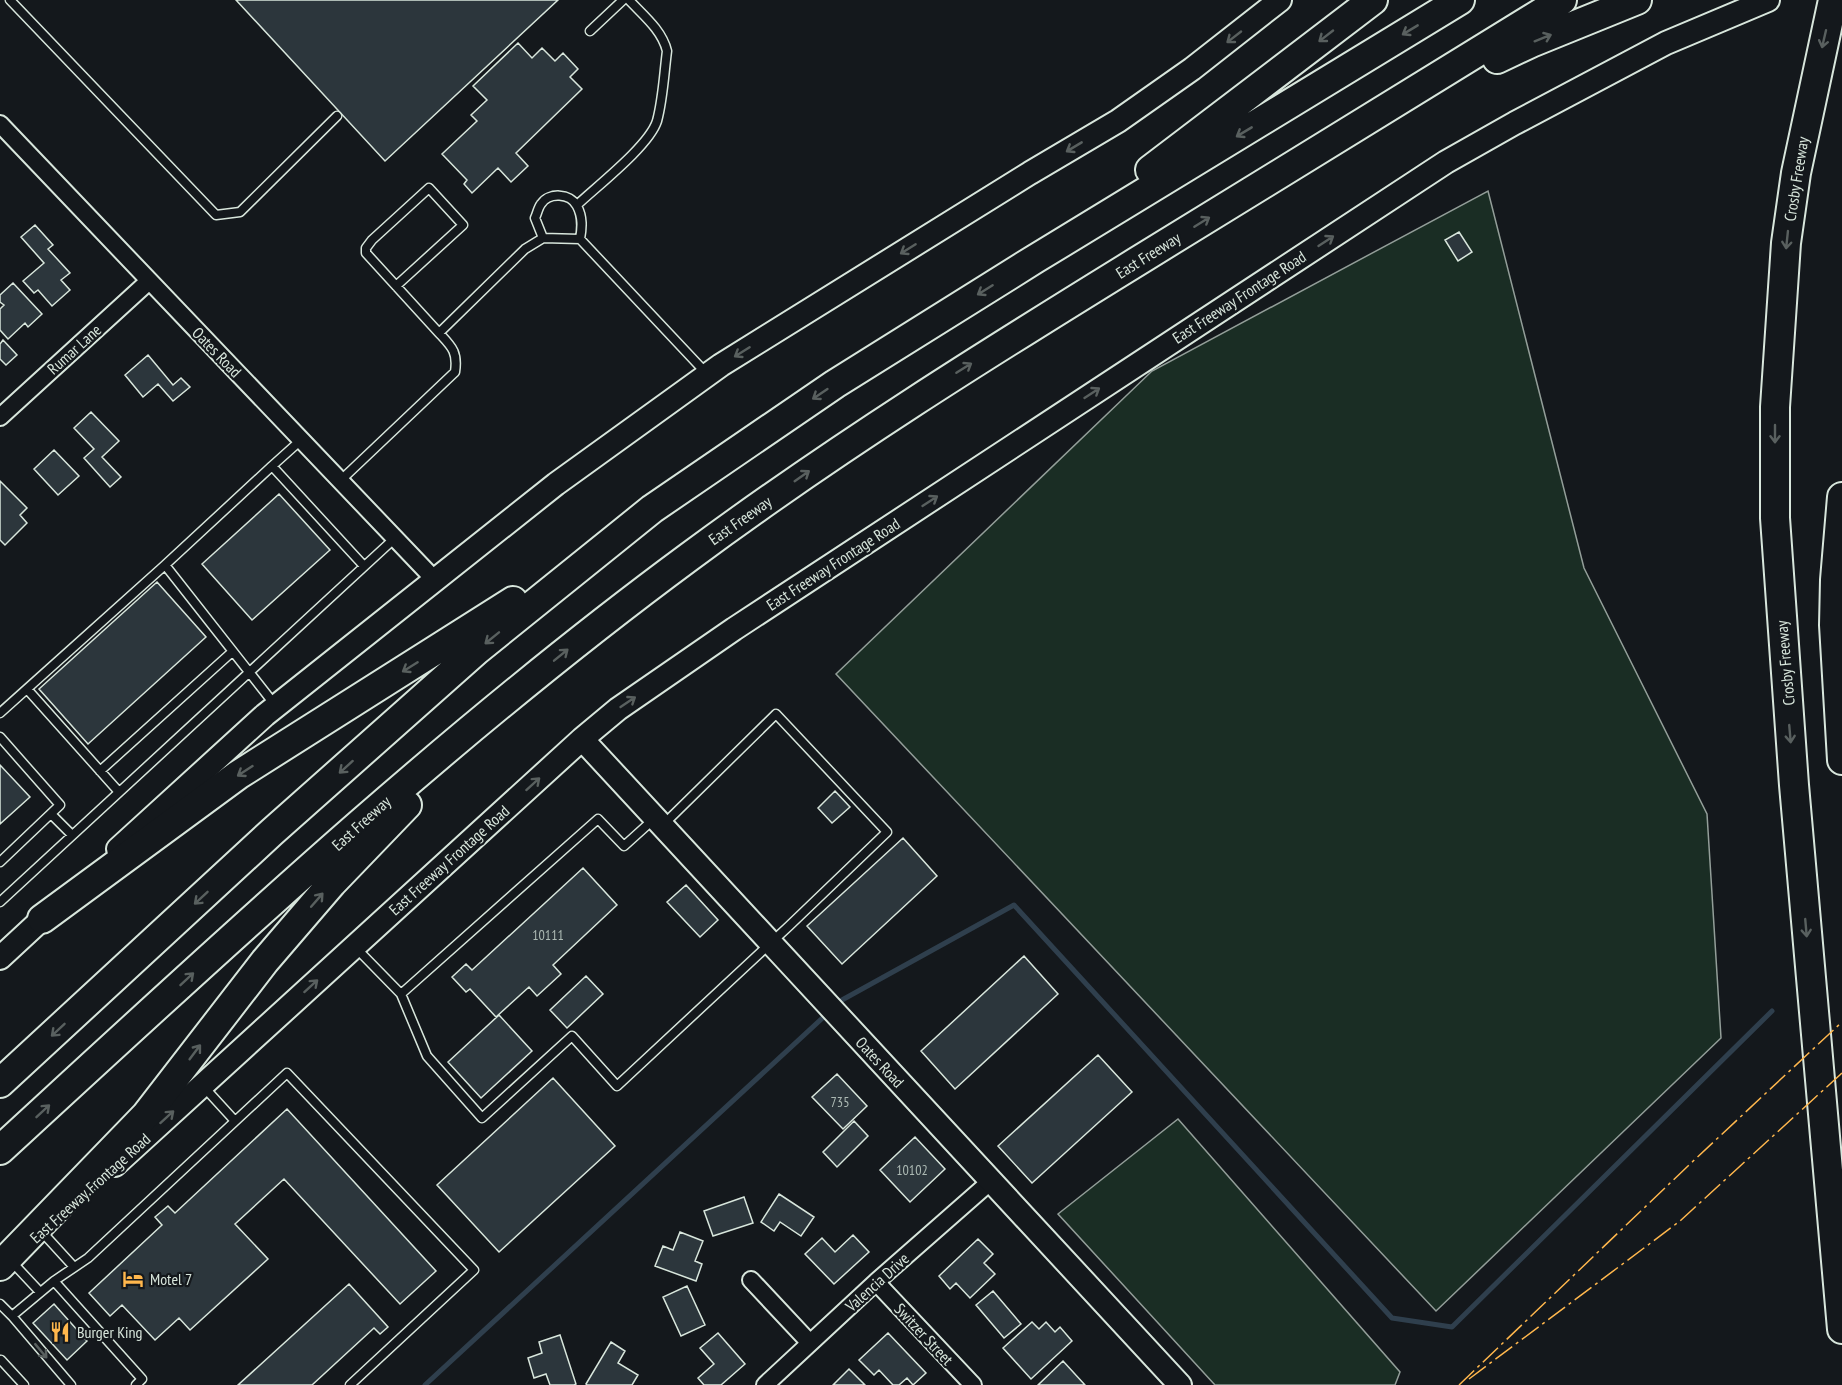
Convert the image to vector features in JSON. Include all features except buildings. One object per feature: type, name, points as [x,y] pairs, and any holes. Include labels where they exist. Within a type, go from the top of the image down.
[{"type":"highway","points":[[1035,259],[1372,0]]},
{"type":"highway","points":[[42,919],[238,775],[445,645],[652,509],[835,384],[1035,259],[1460,0]]},
{"type":"highway","name":"East Freeway","points":[[0,1150],[399,790],[575,643],[692,554],[864,433],[952,375],[1562,0]]},
{"type":"highway","points":[[1285,170],[1415,98],[1531,43],[1637,0]]},
{"type":"highway","name":"Crosby Freeway","points":[[1833,0],[1796,173],[1786,243],[1775,407],[1775,518],[1798,830],[1842,1329]]},
{"type":"highway","points":[[1842,497],[1835,580],[1834,625],[1842,760]]},
{"type":"highway","points":[[0,1083],[272,832],[477,650],[652,509]]},
{"type":"highway","points":[[3,1266],[146,1115],[265,961],[332,883],[516,692]]},
{"type":"main road","points":[[1,954],[276,706],[556,484],[707,375],[1010,185],[1118,121],[1192,69],[1280,0]]},
{"type":"main road","name":"East Freeway Frontage Road","points":[[3,1266],[582,739],[618,709],[734,629],[1446,162],[1666,43],[1768,0]]},
{"type":"main road","name":"Oates Road","points":[[582,739],[1180,1385]]},
{"type":"street","name":"Oates Road","points":[[0,124],[434,579]]},
{"type":"street","name":"Rumar Lane","points":[[0,417],[149,281]]},
{"type":"street","name":"Valencia Drive","points":[[765,1385],[876,1282],[991,1181]]},
{"type":"street","points":[[751,1280],[810,1343]]},
{"type":"street","name":"Switzer Street","points":[[876,1282],[972,1385]]},
{"type":"lane","points":[[10,0],[216,215],[240,212],[337,116]]},
{"type":"lane","points":[[590,32],[623,0]]},
{"type":"lane","points":[[577,205],[651,135],[657,122],[667,51],[661,36],[628,0]]},
{"type":"lane","points":[[340,481],[455,372],[457,359],[452,348],[366,253],[366,248],[372,240],[429,188],[463,225],[396,286]]},
{"type":"lane","points":[[543,238],[535,218],[541,203],[551,196],[562,195],[570,198],[577,205],[581,217],[580,239]]},
{"type":"lane","points":[[439,333],[525,249],[543,238],[580,239],[707,375]]},
{"type":"lane","points":[[0,713],[165,566],[301,440]]},
{"type":"lane","points":[[272,466],[364,566]]},
{"type":"lane","points":[[0,902],[395,538]]},
{"type":"lane","points":[[165,566],[276,706]]},
{"type":"lane","points":[[100,771],[232,652]]},
{"type":"lane","points":[[27,689],[119,792]]},
{"type":"lane","points":[[355,946],[401,994],[426,1056],[482,1118],[572,1036],[617,1086],[771,944],[886,832],[776,714],[659,822],[624,846],[598,819],[401,994]]},
{"type":"lane","points":[[0,737],[60,805],[0,862]]},
{"type":"lane","points":[[51,814],[72,836]]},
{"type":"lane","points":[[12,1316],[54,1281],[88,1258],[287,1073],[474,1270],[350,1385]]},
{"type":"lane","points":[[202,1085],[235,1121]]},
{"type":"lane","points":[[42,1232],[74,1267]]},
{"type":"lane","points":[[3,1266],[40,1292]]},
{"type":"lane","points":[[54,1281],[142,1379],[136,1385]]},
{"type":"lane","points":[[0,1304],[71,1385]]},
{"type":"lane","points":[[0,1360],[24,1385]]},
{"type":"green space","points":[[1488,191],[1584,568],[1707,814],[1721,1038],[1436,1311],[836,674],[1152,371]]},
{"type":"green space","points":[[1178,1119],[1400,1372],[1395,1385],[1215,1385],[1058,1214]]},
{"type":"waterway","points":[[836,1006],[842,1000],[1014,905],[1392,1318],[1452,1327],[1772,1011]]},
{"type":"waterway","points":[[425,1385],[829,1012]]},
{"type":"power","points":[[1459,1385],[1842,1022]]},
{"type":"power","points":[[1469,1379],[1680,1221],[1842,1073]]},
{"type":"place","name":"Motel 7","points":[[133,1279]]},
{"type":"place","name":"Burger King","points":[[60,1332]]}]
